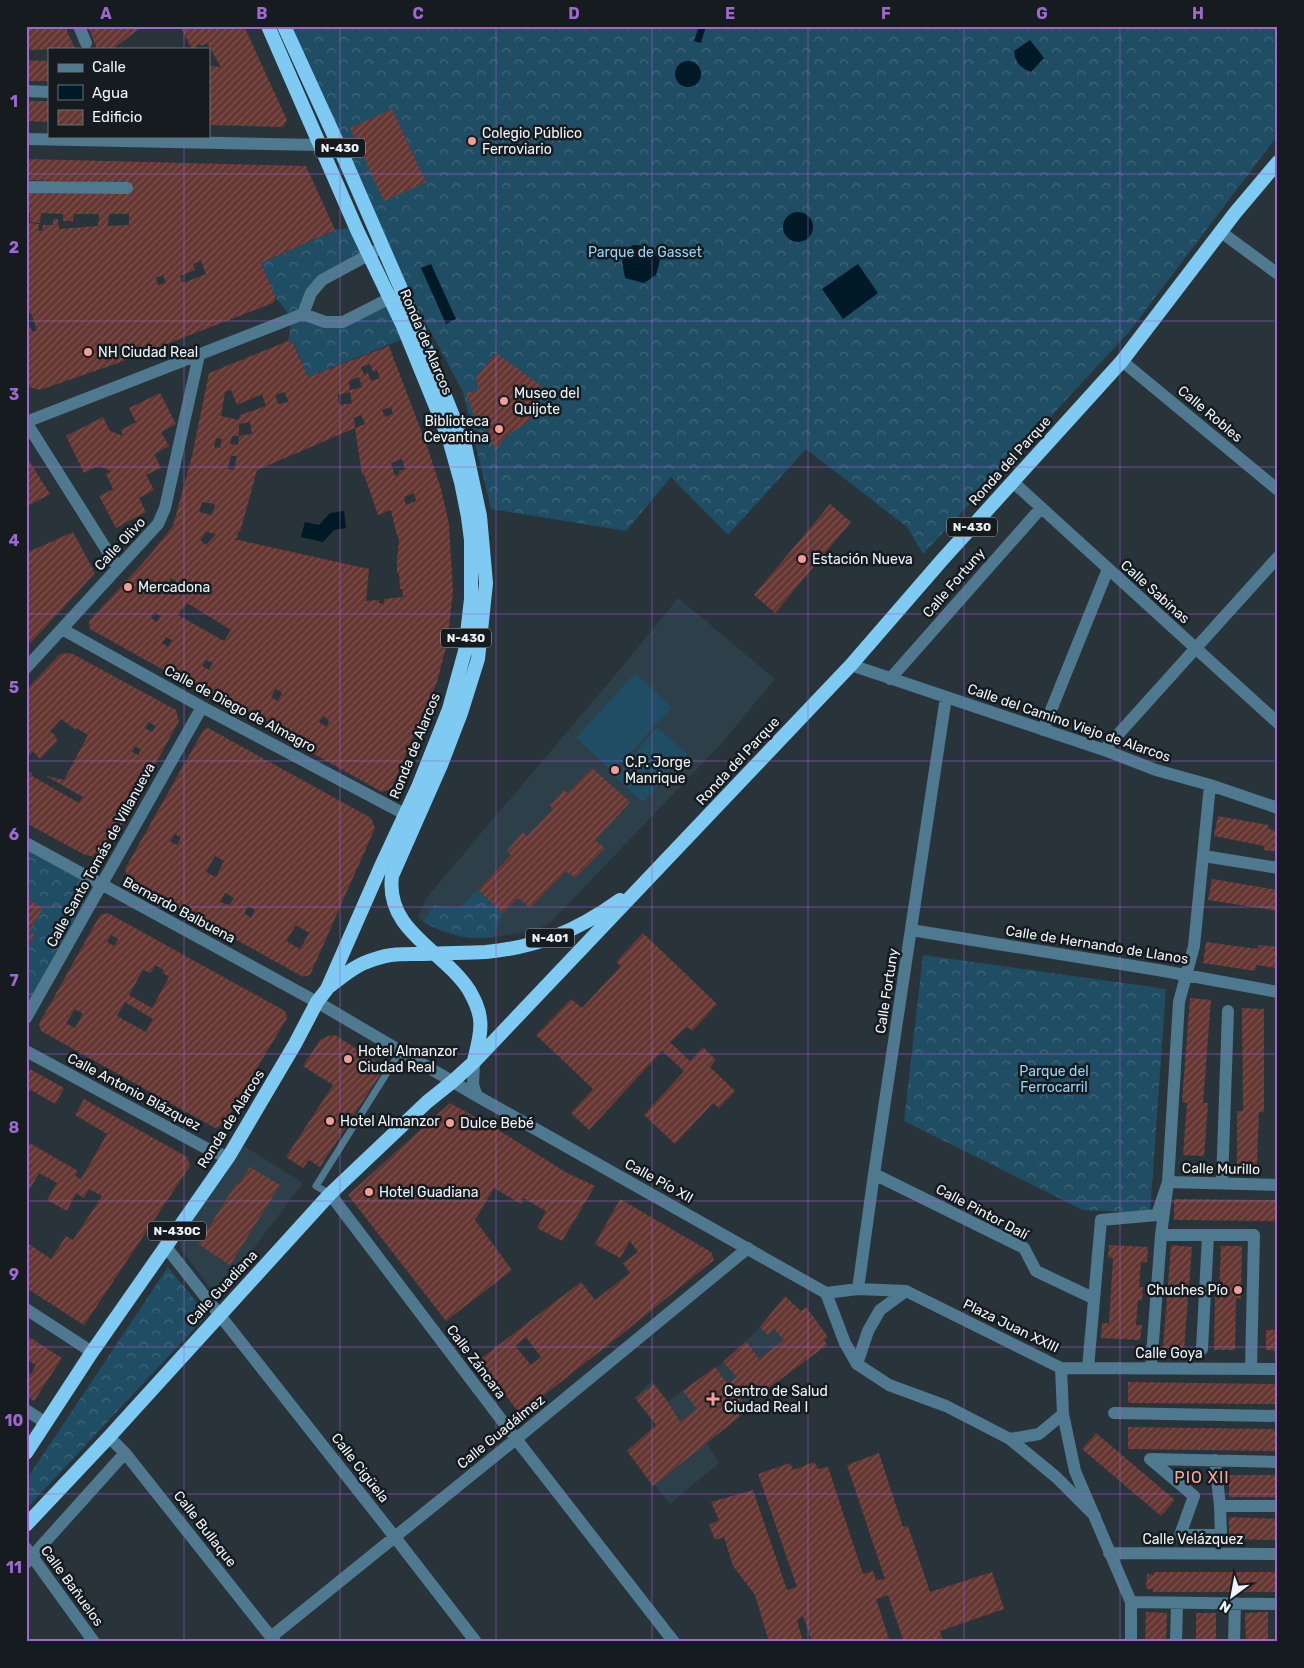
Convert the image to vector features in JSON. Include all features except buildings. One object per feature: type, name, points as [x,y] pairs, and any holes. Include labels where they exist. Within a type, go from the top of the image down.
[{"type":"highway","name":"N-430","points":[[268,26],[368,255],[387,274]]},
{"type":"highway","name":"N-430","points":[[284,26],[383,247],[387,274]]},
{"type":"highway","name":"Ronda del Parque","points":[[452,1082],[474,1062],[851,665],[1122,361],[1221,232],[1278,162]]},
{"type":"highway","name":"Ronda de Alarcos","points":[[26,1453],[92,1352],[229,1156],[295,1044],[317,1002],[327,989],[411,818],[441,765],[462,713],[478,659],[486,583],[480,516],[465,446],[387,274]]},
{"type":"highway","name":"Ronda de Alarcos","points":[[411,818],[392,876],[392,894],[397,912],[404,924],[435,953]]},
{"type":"highway","name":"Ronda del Parque","points":[[327,989],[346,973],[376,958],[395,954],[485,952],[530,945],[563,934],[606,910],[649,879]]},
{"type":"highway","points":[[435,953],[463,982],[475,1000],[480,1017],[480,1034],[474,1062]]},
{"type":"highway","name":"Calle Guadiana","points":[[26,1525],[109,1437],[330,1194],[427,1102],[452,1082]]},
{"type":"street","points":[[79,26],[86,43]]},
{"type":"street","points":[[26,91],[48,92]]},
{"type":"street","points":[[26,139],[76,138],[321,145]]},
{"type":"street","points":[[26,187],[127,188]]},
{"type":"street","points":[[1221,232],[1278,274]]},
{"type":"street","points":[[303,314],[311,293],[322,280],[383,247]]},
{"type":"street","points":[[118,568],[26,422],[303,314],[325,322],[344,322],[396,295]]},
{"type":"street","name":"Calle Olivo","points":[[26,668],[158,524],[165,508],[199,355]]},
{"type":"street","name":"Calle Robles","points":[[1122,361],[1278,490]]},
{"type":"street","name":"Calle Sabinas","points":[[1013,482],[1278,723]]},
{"type":"street","name":"Calle Fortuny","points":[[890,679],[1041,508]]},
{"type":"street","points":[[1104,750],[1278,557]]},
{"type":"street","points":[[1043,730],[1108,569]]},
{"type":"street","name":"Calle de Diego de Almagro","points":[[62,629],[411,818]]},
{"type":"street","name":"Calle del Camino Viejo de Alarcos","points":[[851,665],[1104,750],[1156,770],[1210,785],[1278,808]]},
{"type":"street","name":"Calle Fortuny","points":[[858,1289],[946,697]]},
{"type":"street","name":"Calle Santo Tomás de Villanueva","points":[[26,1018],[202,706]]},
{"type":"street","points":[[1152,1368],[1161,1235],[1168,1182],[1179,1002],[1194,946],[1210,785]]},
{"type":"street","name":"Bernardo Balbuena","points":[[26,843],[317,1002],[398,1050]]},
{"type":"street","points":[[1204,856],[1278,868]]},
{"type":"street","name":"Calle de Hernando de Llanos","points":[[911,930],[1278,992]]},
{"type":"street","points":[[1222,1184],[1228,1011]]},
{"type":"street","name":"Calle Pío XII","points":[[398,1050],[826,1293]]},
{"type":"street","name":"Calle Antonio Blázquez","points":[[26,1051],[215,1153],[229,1156]]},
{"type":"street","points":[[474,1062],[473,1085],[476,1096]]},
{"type":"street","name":"Calle Pintor Dalí","points":[[874,1174],[1024,1248],[1036,1271],[1094,1298]]},
{"type":"street","name":"Calle Murillo","points":[[1094,1298],[1101,1220],[1157,1215],[1168,1182],[1278,1185]]},
{"type":"street","name":"Calle Záncara","points":[[330,1194],[516,1439],[674,1642]]},
{"type":"street","points":[[1161,1235],[1254,1235],[1251,1369]]},
{"type":"street","points":[[1202,1349],[1208,1236]]},
{"type":"street","points":[[166,1248],[219,1314]]},
{"type":"street","name":"Calle Guadálmez","points":[[273,1639],[394,1536],[516,1439],[748,1248]]},
{"type":"street","name":"Plaza Juan XXIII","points":[[1095,1516],[1056,1478],[1010,1439],[946,1406],[889,1385],[857,1364],[845,1343],[826,1293],[858,1289],[906,1291],[1061,1368],[1063,1414],[1075,1471],[1095,1516],[1109,1553],[1131,1602]]},
{"type":"street","points":[[857,1364],[868,1331],[880,1310],[906,1291]]},
{"type":"street","points":[[1088,1368],[1094,1298]]},
{"type":"street","points":[[26,1309],[92,1352]]},
{"type":"street","name":"Calle Cigüela","points":[[219,1314],[476,1642]]},
{"type":"street","name":"Calle Goya","points":[[1061,1368],[1278,1369]]},
{"type":"street","points":[[26,1410],[46,1423]]},
{"type":"street","points":[[1114,1413],[1278,1416]]},
{"type":"street","points":[[1010,1439],[1039,1434],[1063,1414]]},
{"type":"street","name":"Calle Bullaque","points":[[109,1437],[125,1453],[273,1639]]},
{"type":"street","points":[[28,1556],[125,1453]]},
{"type":"street","points":[[1215,1460],[1221,1535],[1180,1534],[1194,1496],[1150,1459],[1215,1460],[1278,1462]]},
{"type":"street","points":[[1220,1506],[1278,1506]]},
{"type":"street","name":"Calle Velázquez","points":[[1109,1553],[1278,1554]]},
{"type":"street","name":"Calle Bañuelos","points":[[28,1556],[94,1642]]},
{"type":"street","points":[[1131,1642],[1131,1602],[1278,1604]]},
{"type":"street","points":[[1176,1642],[1177,1603]]},
{"type":"street","points":[[1234,1642],[1235,1603]]},
{"type":"lane","points":[[330,1194],[316,1186],[395,1060],[398,1050]]},
{"type":"shaded area","name":"C.P. Jorge Manrique","points":[[678,598],[775,679],[721,744],[550,923],[534,931],[489,938],[464,937],[444,932],[423,922],[418,917],[427,897]]},
{"type":"shaded area","points":[[242,1145],[303,1183],[220,1293],[214,1293],[180,1248],[180,1241]]},
{"type":"shaded area","name":"Centro de Salud Ciudad Real I","points":[[785,1296],[827,1345],[753,1400],[749,1409],[707,1443],[719,1463],[670,1504],[627,1451],[656,1425],[635,1398],[651,1381],[668,1401],[723,1362],[760,1327]]},
{"type":"green space","name":"Parque de Gasset","points":[[289,26],[1278,26],[1278,135],[1129,332],[923,554],[907,527],[806,449],[728,535],[671,477],[626,531],[491,509],[463,392],[373,224]]},
{"type":"green space","points":[[348,228],[357,230],[368,255],[311,293],[293,319],[325,322],[390,298],[408,337],[308,377],[294,344],[288,341],[292,319],[276,298],[261,263],[335,230]]},
{"type":"green space","points":[[635,673],[672,707],[613,772],[576,738]]},
{"type":"green space","points":[[657,727],[687,754],[643,802],[615,777]]},
{"type":"green space","points":[[26,843],[101,885],[26,1018]]},
{"type":"green space","points":[[478,890],[503,913],[494,937],[457,936],[423,922],[434,905],[459,908]]},
{"type":"green space","name":"Parque del Ferrocarril","points":[[923,955],[1166,989],[1150,1213],[1083,1210],[904,1121]]},
{"type":"green space","points":[[168,1267],[207,1315],[26,1509],[26,1480]]},
{"type":"water","points":[[699,26],[706,26],[701,43],[694,41]]},
{"type":"water","points":[[1030,40],[1044,58],[1031,72],[1019,64],[1014,51]]},
{"type":"water","points":[[688,61],[697,65],[701,74],[697,83],[688,87],[679,83],[675,74],[679,65]]},
{"type":"water","points":[[798,212],[808,217],[813,227],[808,237],[798,242],[788,237],[783,227],[788,217]]},
{"type":"water","points":[[632,245],[647,246],[660,260],[656,275],[644,283],[625,278],[622,261]]},
{"type":"water","points":[[431,264],[456,319],[446,324],[421,268]]},
{"type":"water","points":[[858,264],[878,293],[843,319],[822,289]]},
{"type":"water","points":[[344,511],[346,528],[334,530],[323,542],[301,537],[305,522],[319,525],[330,513]]},
{"type":"place","name":"Colegio Público Ferroviario","points":[[472,141]]},
{"type":"place","name":"NH Ciudad Real","points":[[88,352]]},
{"type":"place","name":"Museo del Quijote","points":[[504,401]]},
{"type":"place","name":"Biblioteca Cevantina","points":[[499,429]]},
{"type":"place","name":"Estación Nueva","points":[[802,559]]},
{"type":"place","name":"Mercadona","points":[[128,587]]},
{"type":"place","name":"C.P. Jorge Manrique","points":[[615,770]]},
{"type":"place","name":"Hotel Almanzor Ciudad Real","points":[[348,1059]]},
{"type":"place","name":"Hotel Almanzor","points":[[330,1121]]},
{"type":"place","name":"Dulce Bebé","points":[[450,1123]]},
{"type":"place","name":"Hotel Guadiana","points":[[369,1192]]},
{"type":"place","name":"Chuches Pío","points":[[1238,1290]]},
{"type":"place","name":"Centro de Salud Ciudad Real I","points":[[713,1399]]},
{"type":"district","name":"PIO XII","points":[[1202,1477]]}]
